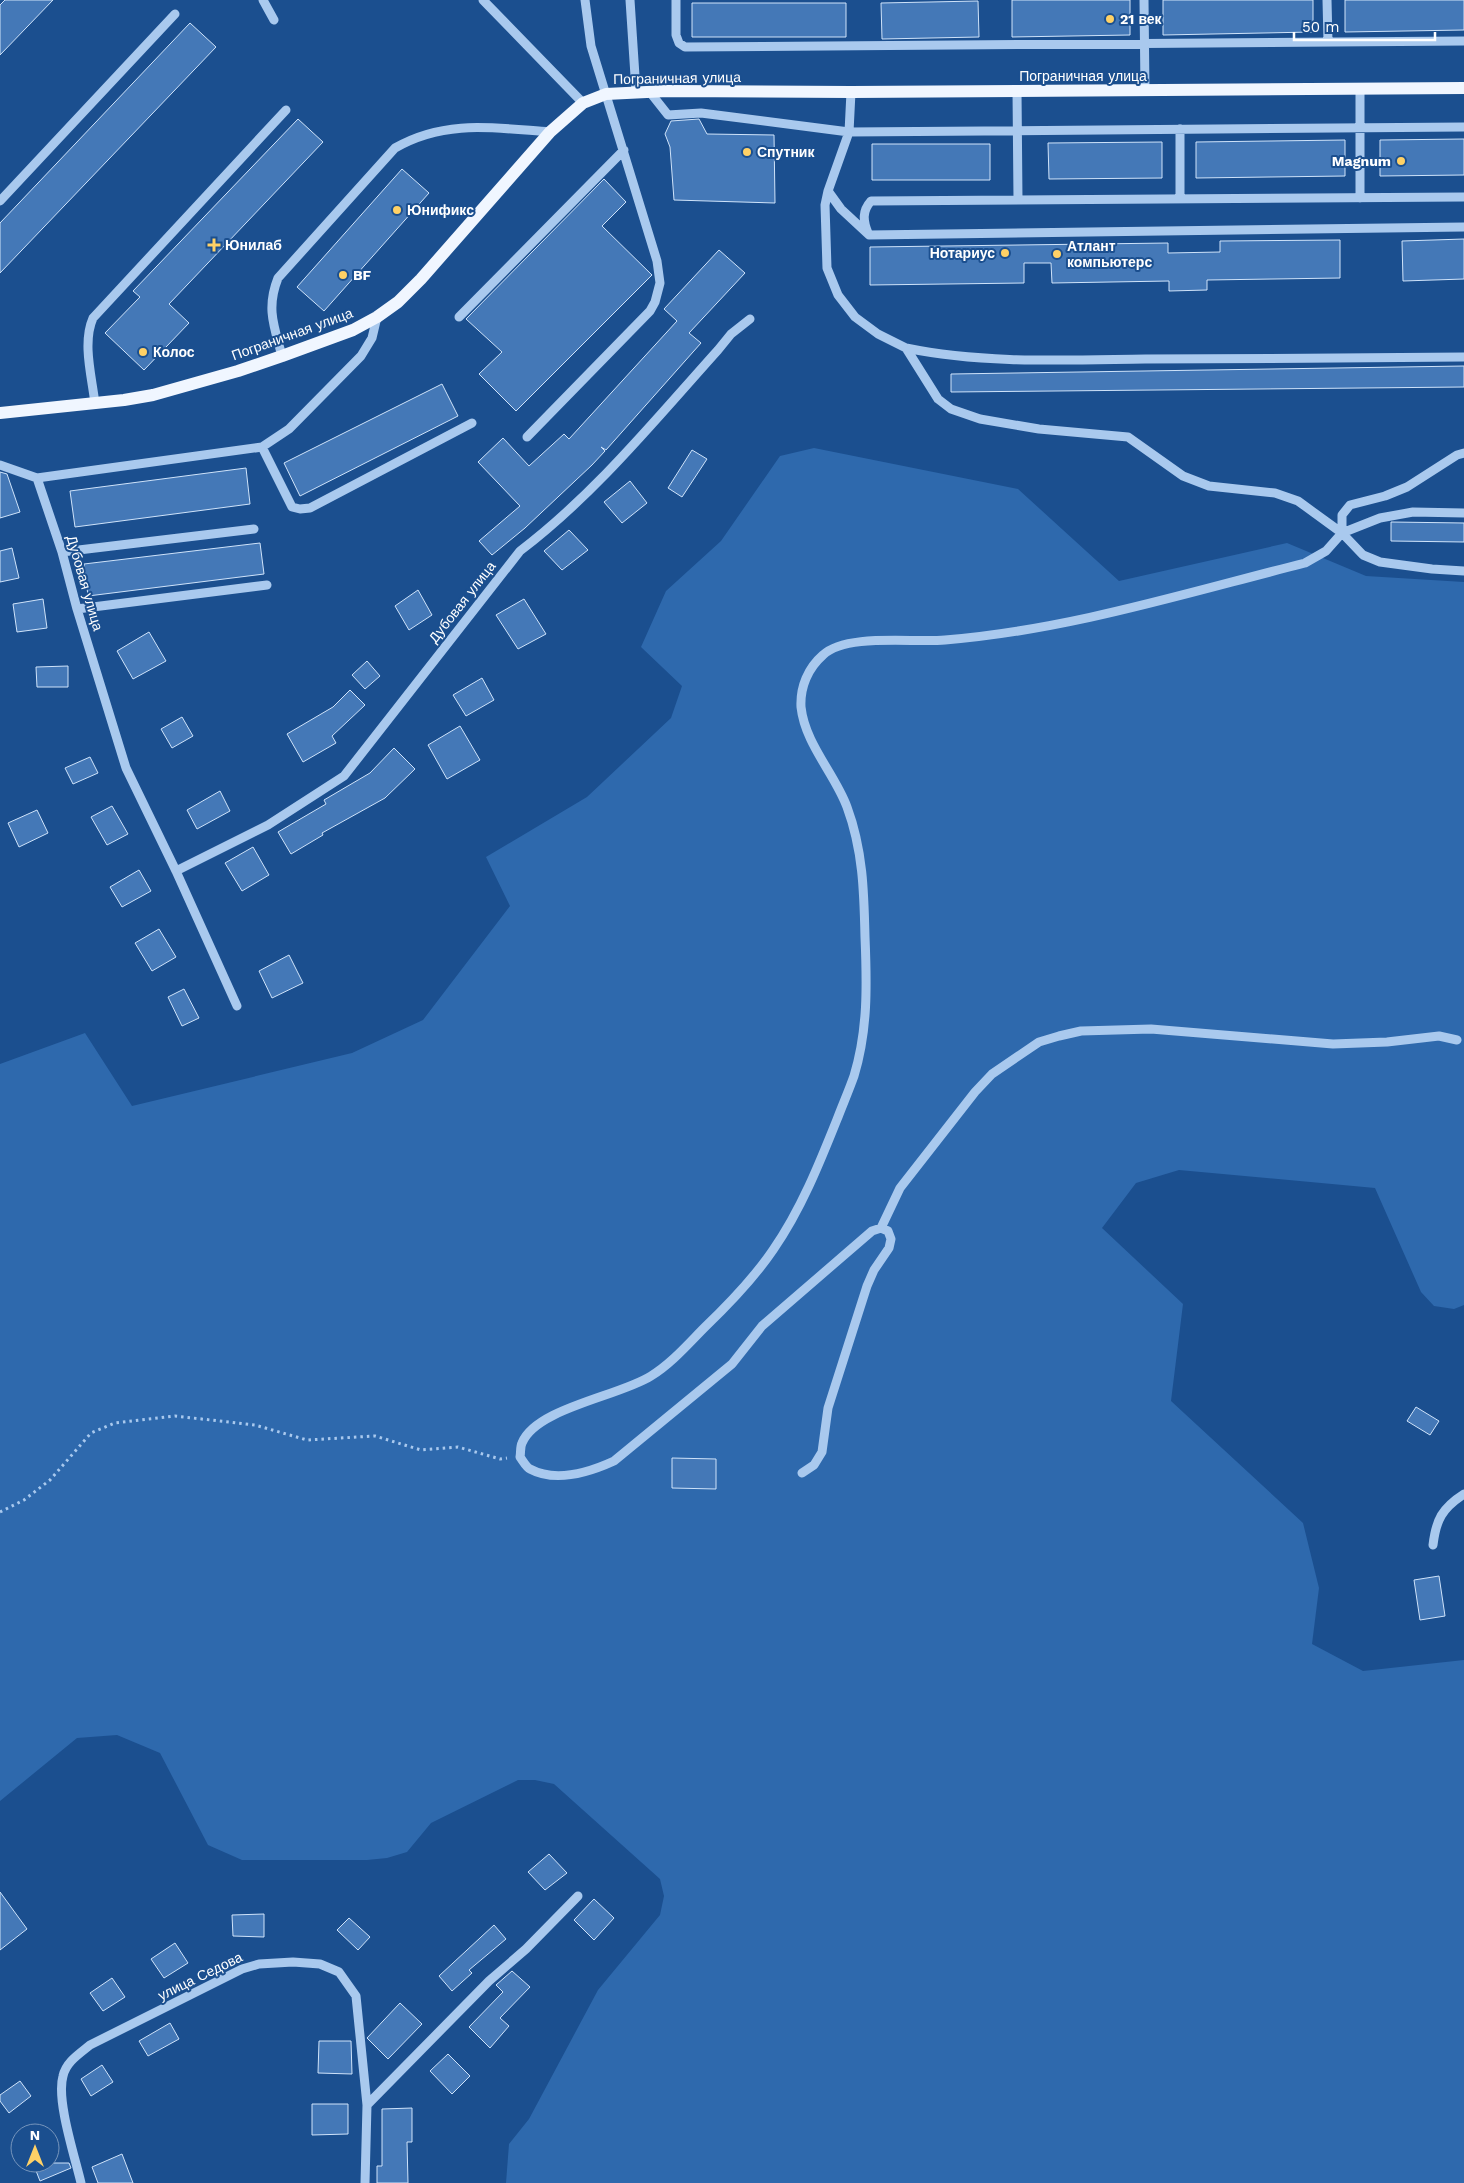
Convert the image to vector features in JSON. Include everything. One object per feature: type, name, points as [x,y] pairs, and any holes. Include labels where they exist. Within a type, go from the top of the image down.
[{"type":"main road","name":"Пограничная улица","points":[[0,413],[95,404],[152,395],[238,371],[282,356],[352,330],[376,318],[398,302],[422,279],[550,132],[584,103],[606,94],[642,91],[851,92],[1464,88]]},
{"type":"street","points":[[263,0],[274,20]]},
{"type":"street","points":[[483,0],[584,103]]},
{"type":"street","points":[[527,437],[650,311],[655,302],[660,283],[657,261],[591,46],[585,0]]},
{"type":"street","points":[[630,0],[642,91],[668,115],[701,113],[849,132],[1464,127]]},
{"type":"street","points":[[676,0],[676,34],[679,43],[685,47],[1464,40]]},
{"type":"street","points":[[1144,0],[1145,90]]},
{"type":"street","points":[[1327,0],[1328,42]]},
{"type":"street","points":[[0,201],[175,14]]},
{"type":"street","points":[[1360,89],[1360,198]]},
{"type":"street","points":[[1017,91],[1018,200]]},
{"type":"street","points":[[851,92],[849,132],[828,191],[825,205],[828,268],[838,295],[855,318],[878,334],[906,348],[940,355],[981,358],[1464,357]]},
{"type":"street","points":[[95,404],[88,341],[89,328],[93,318],[286,110]]},
{"type":"street","points":[[282,356],[270,312],[272,294],[278,278],[395,148],[413,138],[433,132],[474,126],[550,132]]},
{"type":"street","points":[[1180,129],[1180,199]]},
{"type":"street","points":[[458,317],[624,150]]},
{"type":"street","points":[[828,191],[841,209],[869,235],[1464,227]]},
{"type":"street","points":[[869,235],[864,215],[866,207],[871,201],[1464,197]]},
{"type":"street","points":[[0,465],[37,478],[262,447],[289,429],[361,356],[372,338],[376,318]]},
{"type":"street","name":"Дубовая улица","points":[[176,871],[268,826],[344,776],[520,551],[544,533],[605,476],[731,334],[750,319]]},
{"type":"street","points":[[906,348],[938,398],[951,410],[980,419],[1038,429],[1128,437],[1183,476],[1209,486],[1275,493],[1298,501],[1342,533],[1363,555],[1380,562],[1464,571]]},
{"type":"street","points":[[262,447],[292,508],[310,508],[472,423]]},
{"type":"street","points":[[1342,533],[1342,515],[1350,505],[1385,496],[1408,487],[1464,453]]},
{"type":"street","name":"Дубовая улица","points":[[37,478],[62,552],[77,609],[126,768],[176,871],[237,1006]]},
{"type":"street","points":[[802,1473],[814,1465],[822,1452],[828,1408],[867,1286],[874,1270],[889,1248],[891,1239],[888,1232],[881,1228],[872,1230],[762,1326],[732,1364],[614,1461],[594,1470],[569,1475],[546,1474],[528,1469],[520,1457],[522,1443],[531,1430],[551,1416],[577,1404],[623,1389],[650,1377],[676,1357],[738,1295],[774,1249],[799,1204],[825,1150],[854,1076],[863,1036],[867,1001],[864,875],[857,838],[846,802],[807,731],[801,708],[802,688],[810,670],[825,652],[842,645],[867,641],[921,642],[950,640],[1055,626],[1305,563],[1326,551],[1342,533],[1380,518],[1413,512],[1464,513]]},
{"type":"street","points":[[62,552],[254,529]]},
{"type":"street","points":[[77,609],[267,585]]},
{"type":"street","points":[[881,1228],[900,1188],[975,1092],[992,1074],[1038,1042],[1081,1032],[1151,1029],[1333,1044],[1387,1042],[1439,1036],[1457,1040]]},
{"type":"street","points":[[1433,1545],[1436,1526],[1446,1508],[1464,1494]]},
{"type":"street","points":[[367,2105],[489,1981],[526,1948],[578,1896]]},
{"type":"street","name":"улица Седова","points":[[81,2183],[62,2100],[63,2076],[72,2059],[90,2045],[242,1969],[260,1964],[293,1962],[320,1964],[339,1972],[356,1996],[367,2105],[365,2183]]},
{"type":"path","points":[[0,1512],[24,1500],[50,1480],[92,1433],[114,1423],[175,1416],[255,1425],[307,1440],[375,1436],[421,1450],[458,1447],[500,1459],[520,1457]]},
{"type":"shaded area","points":[[814,448],[1018,489],[1119,581],[1287,543],[1366,576],[1464,582],[1464,1305],[1454,1309],[1434,1306],[1421,1292],[1375,1188],[1179,1170],[1136,1183],[1102,1228],[1183,1304],[1171,1401],[1303,1523],[1319,1588],[1312,1644],[1363,1671],[1464,1660],[1464,2183],[506,2183],[509,2144],[529,2119],[598,1990],[660,1915],[664,1896],[660,1879],[554,1784],[535,1780],[518,1780],[431,1823],[407,1852],[387,1858],[367,1860],[242,1860],[208,1845],[160,1753],[117,1735],[77,1738],[0,1801],[0,1064],[85,1033],[132,1106],[352,1053],[423,1020],[510,906],[486,857],[587,797],[671,718],[682,686],[641,647],[666,591],[721,541],[780,456]]},
{"type":"building","points":[[5,0],[53,0],[0,55],[0,5]]},
{"type":"building","points":[[1012,0],[1130,0],[1130,35],[1012,37]]},
{"type":"building","points":[[1163,0],[1313,0],[1313,32],[1163,35]]},
{"type":"building","points":[[1345,0],[1464,0],[1464,30],[1345,32]]},
{"type":"building","points":[[978,1],[979,37],[882,39],[881,3]]},
{"type":"building","points":[[692,3],[846,3],[846,37],[692,37]]},
{"type":"building","points":[[190,23],[216,47],[0,273],[0,223]]},
{"type":"building","points":[[298,119],[323,142],[169,304],[189,323],[144,370],[105,333],[140,297],[133,291]]},
{"type":"building","points":[[699,119],[707,134],[774,135],[775,203],[674,200],[670,147],[665,134],[671,121]]},
{"type":"building","points":[[1464,139],[1464,175],[1380,176],[1380,140]]},
{"type":"building","points":[[1345,140],[1345,176],[1196,178],[1196,142]]},
{"type":"building","points":[[1162,142],[1162,178],[1049,179],[1048,143]]},
{"type":"building","points":[[872,144],[990,144],[990,180],[872,180]]},
{"type":"building","points":[[402,169],[429,193],[324,311],[297,287]]},
{"type":"building","points":[[604,179],[626,202],[602,226],[652,275],[516,411],[479,374],[502,352],[466,319]]},
{"type":"building","points":[[1464,239],[1464,279],[1403,281],[1402,241]]},
{"type":"building","points":[[1340,240],[1340,278],[1207,280],[1207,290],[1169,291],[1169,281],[1052,283],[1051,263],[1024,263],[1024,283],[870,285],[870,247],[1168,243],[1168,253],[1220,252],[1220,241]]},
{"type":"building","points":[[719,250],[745,273],[689,333],[701,343],[606,450],[601,447],[605,451],[592,465],[525,528],[492,555],[479,541],[520,506],[478,462],[503,438],[529,466],[564,434],[569,439],[677,321],[664,309]]},
{"type":"building","points":[[1464,366],[1464,387],[951,392],[951,374]]},
{"type":"building","points":[[442,384],[458,416],[300,496],[284,463]]},
{"type":"building","points":[[692,450],[707,459],[682,497],[668,488]]},
{"type":"building","points":[[246,468],[250,504],[75,527],[70,491]]},
{"type":"building","points":[[0,472],[7,474],[20,512],[0,518]]},
{"type":"building","points":[[630,481],[647,503],[622,523],[604,502]]},
{"type":"building","points":[[1391,522],[1464,523],[1464,542],[1391,541]]},
{"type":"building","points":[[569,530],[588,550],[562,570],[544,551]]},
{"type":"building","points":[[260,543],[264,574],[88,596],[84,564]]},
{"type":"building","points":[[12,548],[19,578],[0,582],[0,551]]},
{"type":"building","points":[[418,590],[432,615],[409,630],[395,606]]},
{"type":"building","points":[[43,599],[47,628],[17,632],[13,604]]},
{"type":"building","points":[[524,599],[546,634],[518,649],[496,615]]},
{"type":"building","points":[[149,632],[166,661],[133,679],[117,651]]},
{"type":"building","points":[[367,661],[380,676],[365,689],[352,675]]},
{"type":"building","points":[[68,666],[68,687],[37,687],[36,667]]},
{"type":"building","points":[[482,678],[494,700],[466,716],[453,695]]},
{"type":"building","points":[[350,690],[365,705],[332,736],[336,743],[303,762],[287,734],[333,707]]},
{"type":"building","points":[[182,717],[193,736],[172,748],[161,729]]},
{"type":"building","points":[[460,726],[480,760],[447,779],[428,745]]},
{"type":"building","points":[[394,748],[415,769],[385,798],[322,833],[323,835],[291,854],[278,832],[326,804],[324,800],[370,773]]},
{"type":"building","points":[[90,757],[98,773],[73,784],[65,768]]},
{"type":"building","points":[[220,791],[230,811],[197,829],[187,810]]},
{"type":"building","points":[[112,806],[128,834],[107,845],[91,817]]},
{"type":"building","points":[[37,810],[48,833],[19,847],[8,823]]},
{"type":"building","points":[[253,847],[269,875],[242,891],[225,863]]},
{"type":"building","points":[[139,870],[151,891],[122,907],[110,887]]},
{"type":"building","points":[[159,929],[176,957],[152,971],[135,943]]},
{"type":"building","points":[[289,955],[303,983],[272,998],[259,971]]},
{"type":"building","points":[[184,989],[199,1018],[182,1026],[168,997]]},
{"type":"building","points":[[1416,1407],[1439,1421],[1430,1435],[1407,1421]]},
{"type":"building","points":[[672,1458],[716,1459],[716,1489],[672,1488]]},
{"type":"building","points":[[1439,1576],[1445,1616],[1420,1620],[1414,1580]]},
{"type":"building","points":[[549,1854],[567,1873],[545,1890],[528,1872]]},
{"type":"building","points":[[0,1892],[27,1929],[0,1950]]},
{"type":"building","points":[[594,1899],[614,1918],[594,1940],[574,1920]]},
{"type":"building","points":[[264,1914],[264,1937],[233,1936],[232,1915]]},
{"type":"building","points":[[349,1918],[370,1937],[358,1950],[337,1930]]},
{"type":"building","points":[[494,1925],[506,1939],[469,1970],[472,1973],[452,1991],[439,1976]]},
{"type":"building","points":[[175,1943],[188,1963],[164,1978],[151,1959]]},
{"type":"building","points":[[512,1971],[530,1987],[500,2018],[509,2026],[490,2048],[469,2027],[503,1992],[496,1985]]},
{"type":"building","points":[[112,1978],[125,1997],[103,2011],[90,1993]]},
{"type":"building","points":[[400,2003],[422,2024],[388,2059],[367,2038]]},
{"type":"building","points":[[170,2023],[179,2039],[148,2056],[139,2041]]},
{"type":"building","points":[[319,2041],[351,2041],[352,2074],[318,2073]]},
{"type":"building","points":[[448,2054],[470,2076],[452,2094],[430,2071]]},
{"type":"building","points":[[102,2065],[113,2082],[91,2096],[81,2079]]},
{"type":"building","points":[[20,2081],[31,2096],[9,2113],[0,2101],[0,2095]]},
{"type":"building","points":[[312,2104],[348,2104],[348,2134],[312,2135]]},
{"type":"building","points":[[412,2108],[412,2142],[407,2142],[408,2183],[377,2183],[377,2166],[382,2166],[382,2109]]},
{"type":"building","points":[[122,2154],[133,2183],[98,2183],[92,2167]]},
{"type":"building","points":[[60,2163],[69,2163],[71,2168],[60,2173]]},
{"type":"building","points":[[37,2173],[59,2173],[40,2181]]},
{"type":"place","name":"21 век","points":[[1110,19]]},
{"type":"place","name":"Спутник","points":[[747,152]]},
{"type":"place","name":"Magnum","points":[[1401,161]]},
{"type":"place","name":"Юнификс","points":[[397,210]]},
{"type":"place","name":"Юнилаб","points":[[214,245]]},
{"type":"place","name":"Нотариус","points":[[1005,253]]},
{"type":"place","name":"Атлант компьютерс","points":[[1057,254]]},
{"type":"place","name":"BF","points":[[343,275]]},
{"type":"place","name":"Колос","points":[[143,352]]}]
